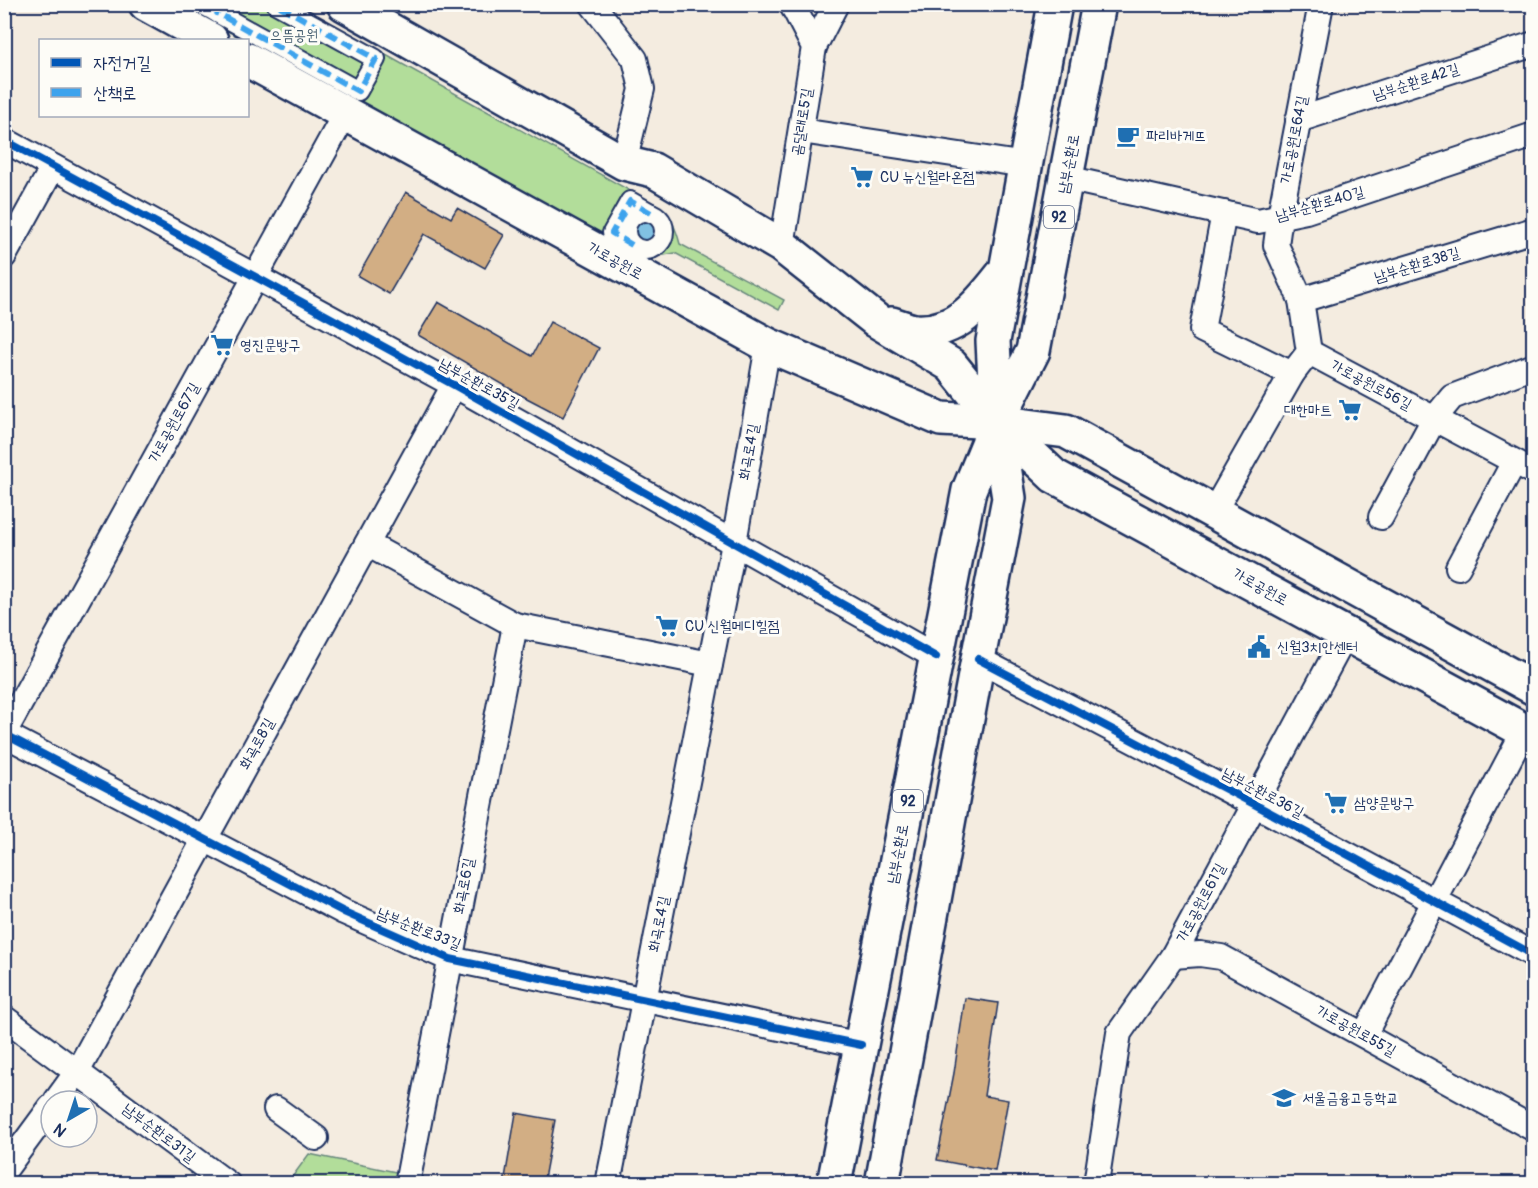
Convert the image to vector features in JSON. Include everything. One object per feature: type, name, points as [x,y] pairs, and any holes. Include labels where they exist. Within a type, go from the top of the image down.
[{"type":"main road","points":[[146,4],[213,16]]},
{"type":"main road","name":"가로공원로","points":[[344,4],[624,163],[653,170],[782,246],[877,321],[951,365],[997,422],[1054,476],[1529,734]]},
{"type":"main road","name":"남부순환로","points":[[882,1184],[1009,498],[997,422],[993,341],[1055,4]]},
{"type":"main road","name":"남부순환로","points":[[834,1184],[969,490],[997,422],[1034,351],[1099,4]]},
{"type":"main road","name":"가로공원로","points":[[249,61],[768,345],[941,419],[997,422],[1066,431],[1533,688]]},
{"type":"main road","points":[[877,321],[914,331],[940,329],[959,320],[978,304],[1006,270]]},
{"type":"street","points":[[213,16],[358,91],[376,59],[276,4]]},
{"type":"street","points":[[592,4],[635,59],[642,89],[624,163]]},
{"type":"street","points":[[790,4],[814,47]]},
{"type":"street","name":"곰달래로5길","points":[[782,246],[814,47],[836,4]]},
{"type":"street","name":"가로공원로64길","points":[[1309,352],[1301,300],[1276,245],[1298,120],[1325,6]]},
{"type":"street","name":"남부순환로42길","points":[[1298,120],[1533,44]]},
{"type":"street","name":"가로공원로67길","points":[[4,733],[345,114]]},
{"type":"street","points":[[801,132],[1025,165]]},
{"type":"street","name":"남부순환로40길","points":[[1066,178],[1258,221],[1306,211],[1533,135]]},
{"type":"street","name":"남부순환로35길","points":[[4,140],[454,385],[936,657]]},
{"type":"street","points":[[4,256],[14,225],[53,167]]},
{"type":"street","points":[[638,213],[651,213],[661,220],[664,231],[659,243],[650,249],[643,249],[632,244],[626,233],[629,221],[638,213]]},
{"type":"street","points":[[1224,213],[1202,330],[1292,374]]},
{"type":"street","name":"남부순환로38길","points":[[1301,300],[1533,230]]},
{"type":"street","name":"화곡로4길","points":[[608,1184],[734,543],[768,345]]},
{"type":"street","points":[[1213,513],[1292,374],[1309,352]]},
{"type":"street","name":"가로공원로56길","points":[[1309,352],[1524,467],[1458,567]]},
{"type":"street","points":[[1381,517],[1434,419],[1452,397],[1533,366]]},
{"type":"street","name":"화곡로8길","points":[[65,1089],[77,1072],[454,385]]},
{"type":"street","points":[[367,544],[515,625],[710,664]]},
{"type":"street","name":"화곡로6길","points":[[407,1184],[515,625]]},
{"type":"street","name":"가로공원로61길","points":[[1096,1184],[1119,1033],[1173,956],[1346,634]]},
{"type":"street","name":"남부순환로36길","points":[[978,658],[1435,900],[1533,955]]},
{"type":"street","name":"남부순환로33길","points":[[4,733],[344,912],[450,959],[861,1045]]},
{"type":"street","points":[[1364,1035],[1435,900],[1529,734]]},
{"type":"street","name":"가로공원로55길","points":[[1173,956],[1200,954],[1221,957],[1533,1129]]},
{"type":"street","name":"남부순환로31길","points":[[4,1018],[228,1184]]},
{"type":"street","points":[[276,1109],[316,1138]]},
{"type":"street","points":[[4,1171],[39,1123]]},
{"type":"green space","name":"으뜸공원","points":[[180,5],[296,5],[661,208],[673,224],[680,244],[784,300],[779,310],[675,253],[648,258],[636,255],[249,43],[249,39],[242,39]]},
{"type":"green space","points":[[309,1154],[401,1173],[399,1183],[287,1184]]},
{"type":"water","points":[[645,218],[654,221],[657,230],[654,239],[645,242],[636,239],[633,230],[636,221]]},
{"type":"building","points":[[406,192],[451,218],[457,208],[504,235],[485,268],[424,234],[389,294],[358,276]]},
{"type":"building","points":[[438,302],[532,356],[550,322],[599,348],[563,417],[418,335]]},
{"type":"building","points":[[965,998],[998,1003],[984,1096],[1008,1100],[995,1171],[937,1160],[954,1073]]},
{"type":"building","points":[[516,1113],[555,1120],[543,1184],[504,1184]]},
{"type":"marked path","points":[[201,4],[217,13]]},
{"type":"marked path","points":[[222,4],[217,13],[358,91],[376,59],[276,4]]},
{"type":"marked path","points":[[632,245],[612,233],[630,201],[651,213]]},
{"type":"cycle path","points":[[4,140],[454,385],[936,657]]},
{"type":"cycle path","points":[[978,659],[1534,955]]},
{"type":"cycle path","points":[[4,734],[344,912],[450,959],[861,1045]]},
{"type":"place","name":"파리바게뜨","points":[[1128,136]]},
{"type":"place","name":"CU 뉴신월라온점","points":[[862,177]]},
{"type":"place","name":"영진문방구","points":[[222,345]]},
{"type":"place","name":"대한마트","points":[[1350,410]]},
{"type":"place","name":"CU 신월메디힐점","points":[[667,626]]},
{"type":"place","name":"신월3치안센터","points":[[1259,647]]},
{"type":"place","name":"삼양문방구","points":[[1336,803]]},
{"type":"place","name":"서울금융고등학교","points":[[1284,1098]]}]
